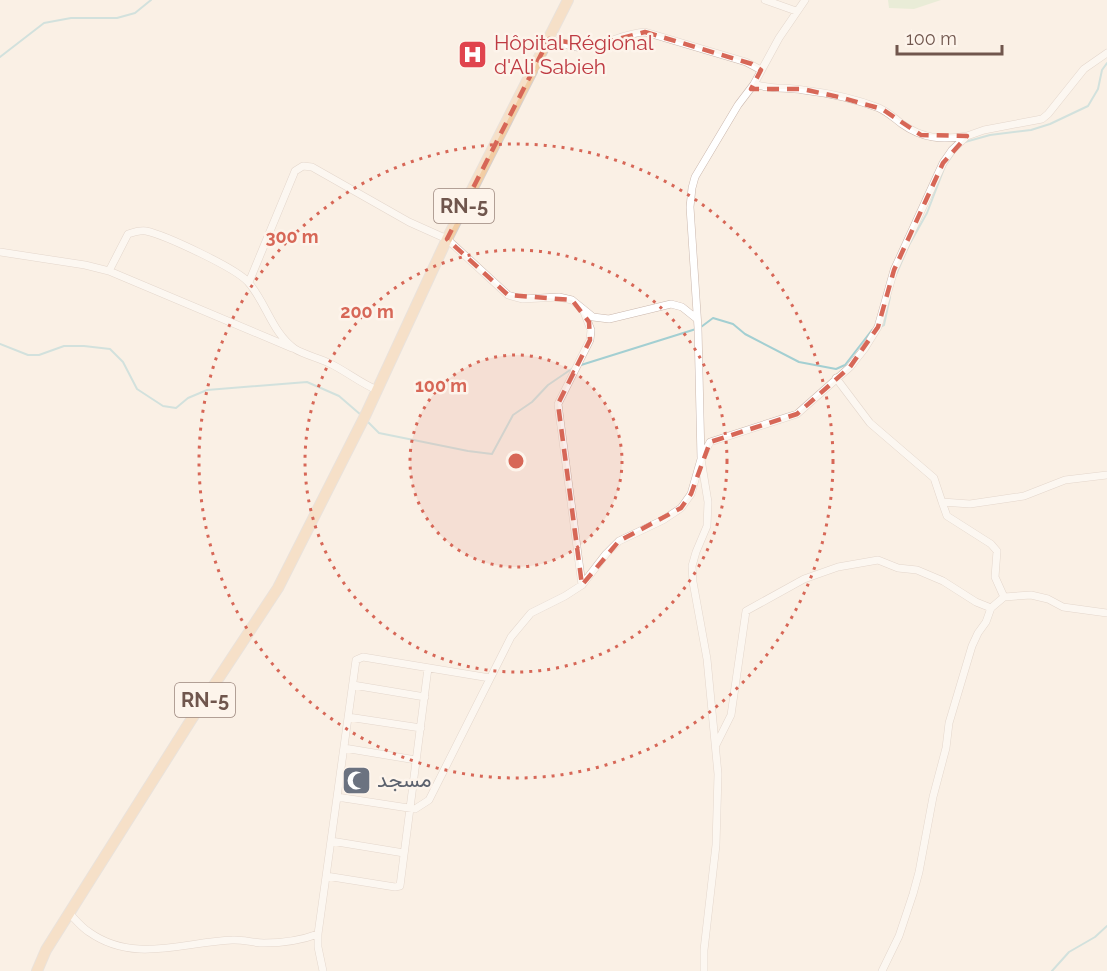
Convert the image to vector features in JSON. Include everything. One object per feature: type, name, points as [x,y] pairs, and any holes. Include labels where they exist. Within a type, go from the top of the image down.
[{"type":"main road","name":"RN-5","points":[[37,971],[46,950],[69,912],[278,588],[377,390],[447,239],[568,0]]},
{"type":"street","points":[[765,0],[796,11]]},
{"type":"street","points":[[704,971],[704,950],[716,845],[718,774],[705,645],[692,566],[707,526],[708,502],[701,459],[697,319],[690,207],[695,177],[738,105],[754,84],[796,11],[806,0]]},
{"type":"street","points":[[549,39],[575,47],[591,46],[645,32],[746,62],[762,69]]},
{"type":"street","points":[[754,84],[768,89],[802,89],[875,107],[890,114],[915,132],[946,139],[1042,119],[1084,69],[1107,52]]},
{"type":"street","points":[[337,797],[415,809],[429,801],[511,637],[531,613],[582,585],[619,541],[663,520],[681,508],[691,494],[701,459],[710,442],[797,414],[850,367],[878,327],[888,286],[943,163],[952,150],[967,136]]},
{"type":"street","points":[[249,282],[295,171],[303,166],[312,167],[409,222],[447,239],[508,295],[522,299],[559,297],[572,300],[593,317],[609,319],[671,304],[682,307],[697,319]]},
{"type":"street","points":[[109,271],[128,234],[144,230],[203,254],[241,274],[249,282],[274,326],[295,349]]},
{"type":"street","points":[[0,252],[109,271],[332,364],[361,383],[377,390]]},
{"type":"street","points":[[582,585],[558,404],[590,340],[589,321],[583,309]]},
{"type":"street","points":[[836,378],[870,423],[934,478],[947,516],[991,544],[997,551],[995,577],[1004,597]]},
{"type":"street","points":[[942,502],[970,504],[1024,496],[1065,480],[1107,475]]},
{"type":"street","points":[[715,748],[730,715],[746,611],[804,579],[838,567],[878,560],[898,568],[916,570],[934,577],[976,602],[991,608]]},
{"type":"street","points":[[882,971],[899,936],[919,872],[933,797],[957,695],[972,646],[991,608],[1004,597],[1031,595],[1048,599],[1063,607],[1107,613]]},
{"type":"street","points":[[323,971],[318,934],[356,660],[363,657],[490,678]]},
{"type":"street","points":[[326,876],[395,887],[400,885],[428,668]]},
{"type":"street","points":[[352,685],[425,697]]},
{"type":"street","points":[[348,717],[421,728]]},
{"type":"street","points":[[344,748],[416,760]]},
{"type":"street","points":[[331,841],[404,853]]},
{"type":"street","points":[[69,912],[88,932],[117,946],[146,950],[181,948],[235,939],[264,943],[318,934]]},
{"type":"highlighted area","points":[[645,32],[752,64],[761,70],[751,89],[802,89],[839,97],[882,109],[921,135],[967,136],[943,163],[894,270],[878,327],[850,367],[797,414],[710,442],[691,494],[681,508],[619,541],[582,585],[558,404],[590,340],[589,322],[572,300],[508,295],[447,239],[549,39],[591,46]]},
{"type":"green space","points":[[888,0],[941,0],[914,9],[889,8]]},
{"type":"waterway","points":[[0,57],[44,23],[71,18],[117,18],[135,13],[151,0]]},
{"type":"waterway","points":[[965,142],[990,135],[1031,130],[1050,124],[1088,106],[1098,89],[1102,70],[1107,63]]},
{"type":"waterway","points":[[895,277],[927,213],[945,166],[956,150]]},
{"type":"waterway","points":[[880,327],[884,325],[890,297]]},
{"type":"waterway","points":[[701,327],[713,318],[733,324],[745,334],[799,362],[836,369],[845,365],[872,330]]},
{"type":"waterway","points":[[581,365],[696,329]]},
{"type":"waterway","points":[[0,344],[28,355],[39,355],[64,346],[110,349],[123,362],[137,389],[163,406],[176,408],[188,398],[207,390],[307,382],[339,396],[361,415]]},
{"type":"waterway","points":[[367,421],[379,433],[492,454],[513,415],[532,402],[548,385],[573,368]]},
{"type":"waterway","points":[[1052,971],[1069,952],[1095,937],[1107,926]]},
{"type":"place","name":"Hôpital Régional d'Ali Sabieh","points":[[473,55]]},
{"type":"place","name":"مسجد","points":[[356,780]]}]
